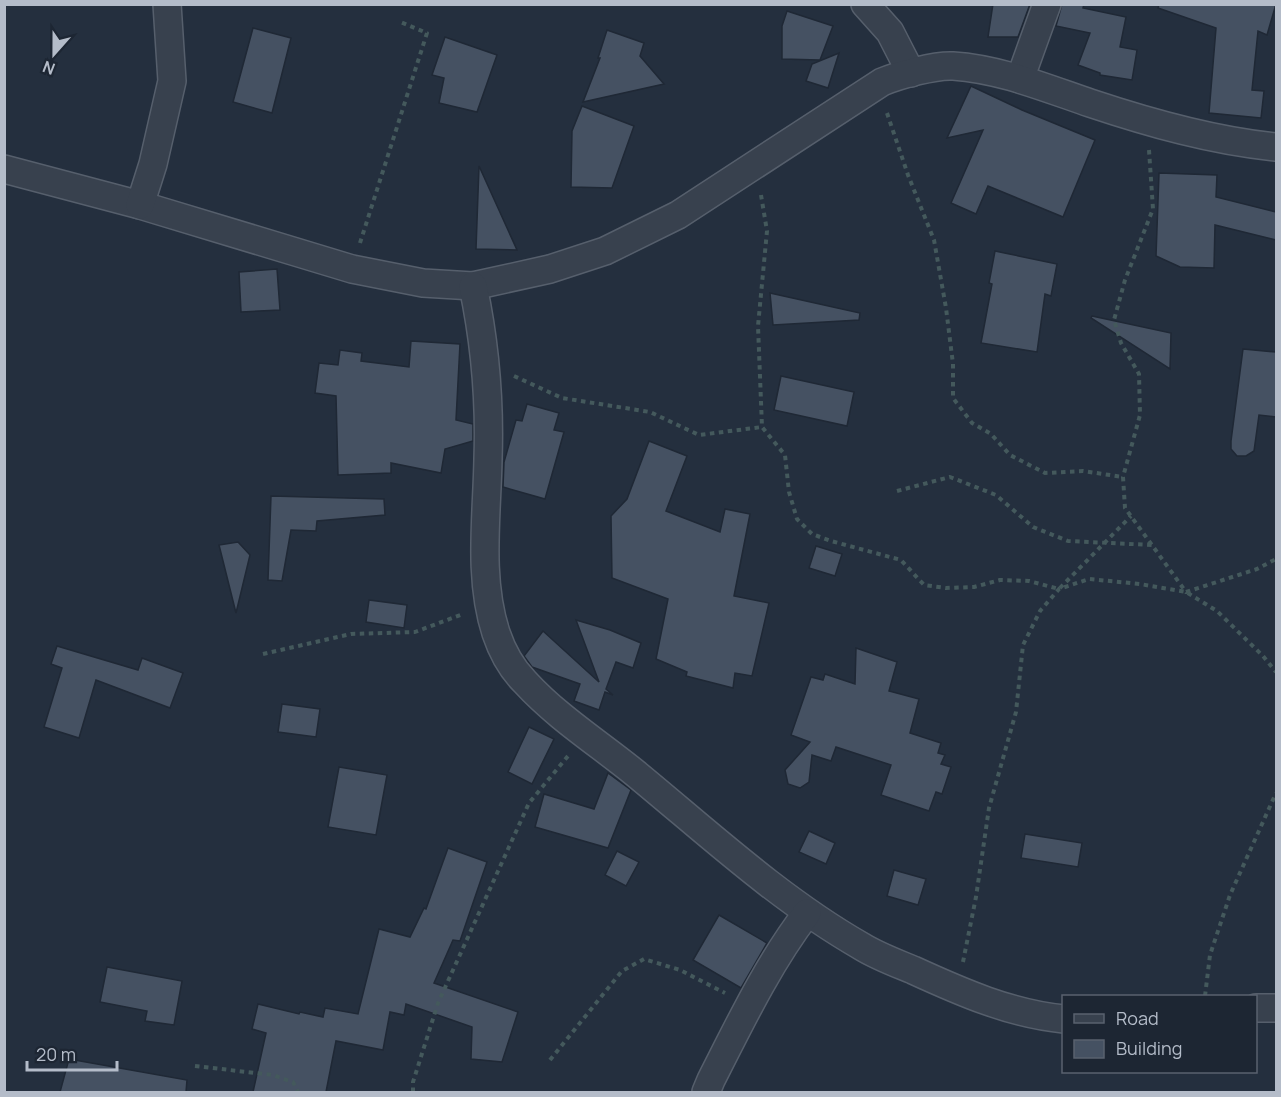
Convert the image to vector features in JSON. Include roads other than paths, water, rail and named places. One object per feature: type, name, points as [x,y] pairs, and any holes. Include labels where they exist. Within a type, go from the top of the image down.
[{"type":"street","points":[[140,205],[164,121],[172,81],[167,4]]},
{"type":"street","points":[[865,4],[890,32],[911,73]]},
{"type":"street","points":[[1020,79],[1047,4]]},
{"type":"street","points":[[4,169],[140,205],[352,269],[423,283],[473,286],[550,270],[605,251],[678,215],[882,82],[904,73],[951,66],[1020,79],[1142,120],[1245,144],[1276,147]]},
{"type":"street","points":[[473,286],[486,363],[487,596],[495,632],[505,657],[523,681],[547,705],[807,913],[863,948],[958,990],[1015,1010],[1062,1019]]},
{"type":"street","points":[[706,1092],[749,1005],[807,913]]},
{"type":"street","points":[[1257,1008],[1276,1008]]}]
